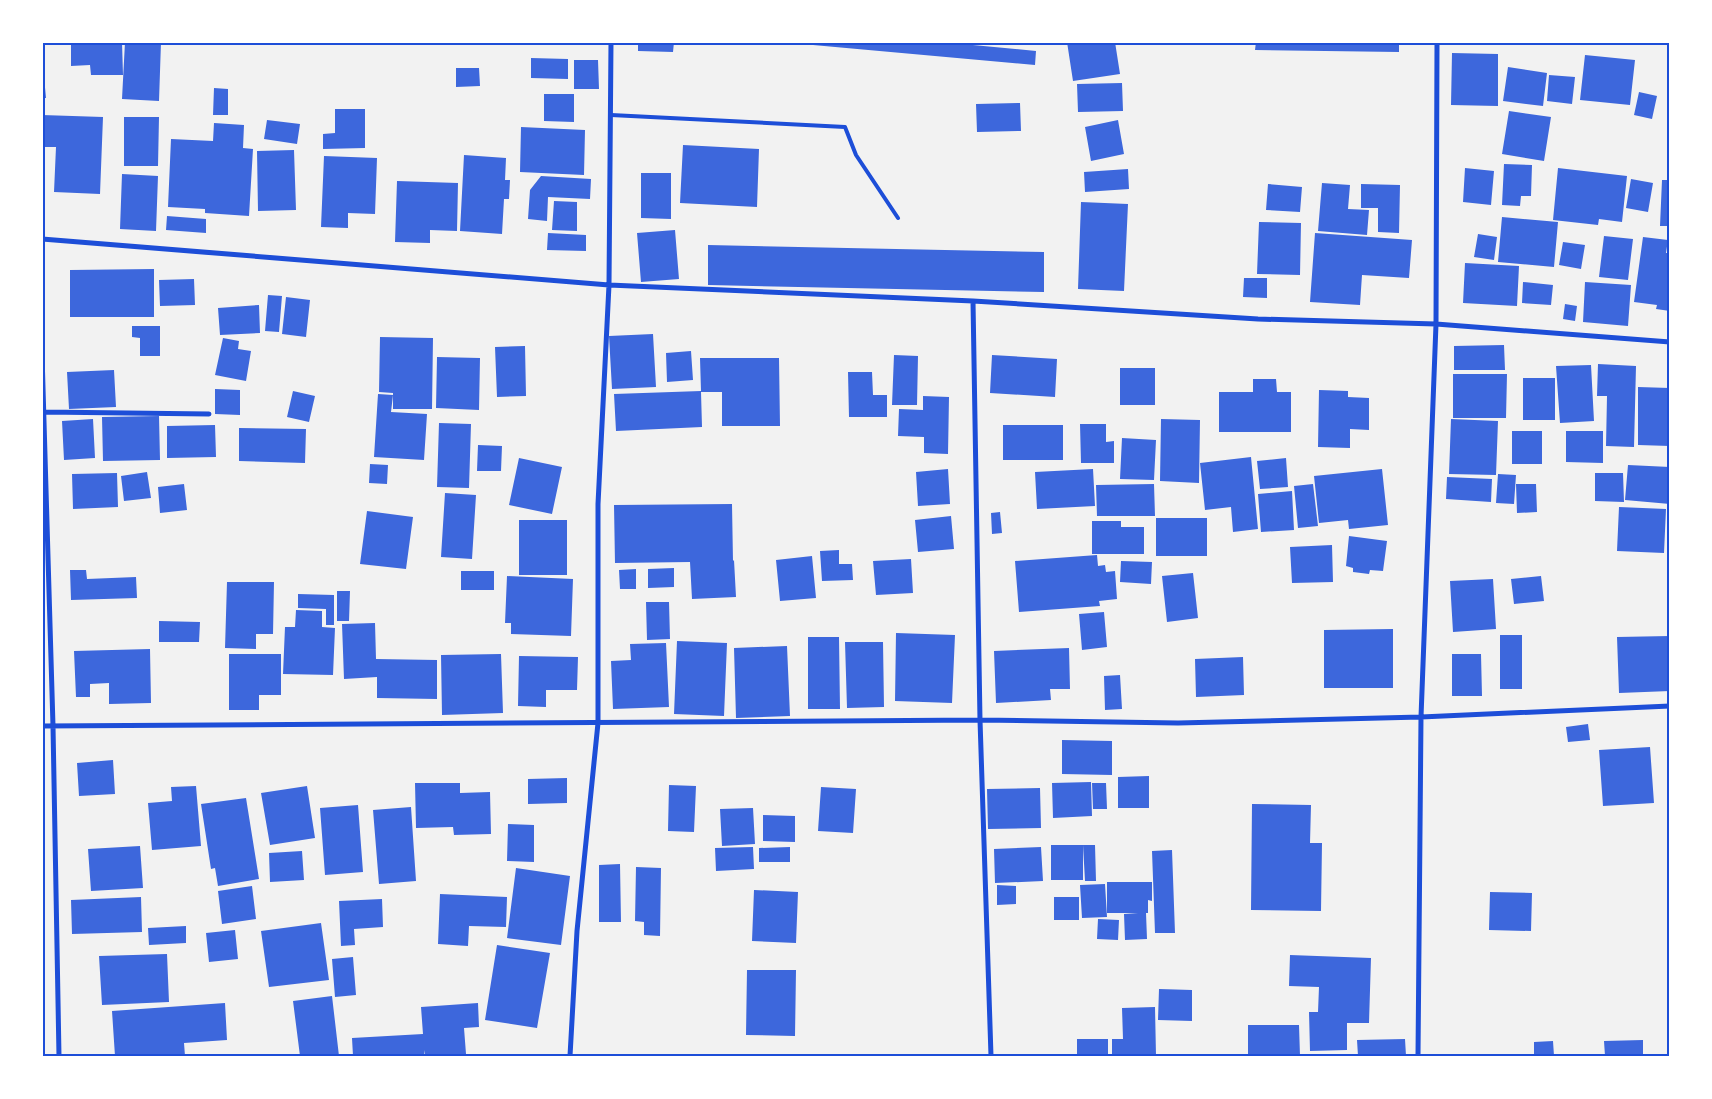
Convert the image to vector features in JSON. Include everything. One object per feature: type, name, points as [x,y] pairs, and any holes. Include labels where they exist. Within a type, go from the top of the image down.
[{"type":"street","points":[[570,1056],[577,931],[598,723],[598,504],[608,285],[611,42]]},
{"type":"street","points":[[1418,1056],[1421,717],[1436,324],[1437,42]]},
{"type":"street","points":[[42,239],[608,285],[973,301],[1258,320],[1436,324],[1670,342]]},
{"type":"street","points":[[973,301],[980,720],[991,1056]]},
{"type":"street","points":[[42,354],[53,726],[59,1056]]},
{"type":"street","points":[[45,412],[209,414]]},
{"type":"street","points":[[42,726],[980,720],[1178,723],[1421,717],[1670,706]]},
{"type":"lane","points":[[611,116],[845,127],[856,155],[898,218]]},
{"type":"building","points":[[71,42],[122,42],[123,75],[91,75],[90,65],[71,66]]},
{"type":"building","points":[[125,42],[161,42],[159,101],[122,99]]},
{"type":"building","points":[[638,42],[674,42],[673,52],[638,51]]},
{"type":"building","points":[[813,42],[941,42],[1036,51],[1035,65],[813,45]]},
{"type":"building","points":[[1067,42],[1115,42],[1120,74],[1073,81]]},
{"type":"building","points":[[1256,42],[1399,42],[1399,52],[1255,50]]},
{"type":"building","points":[[1452,53],[1498,54],[1498,106],[1451,105]]},
{"type":"building","points":[[1585,55],[1635,60],[1630,105],[1580,100]]},
{"type":"building","points":[[531,58],[568,59],[568,79],[531,78]]},
{"type":"building","points":[[574,60],[598,60],[599,89],[574,89]]},
{"type":"building","points":[[1508,67],[1547,73],[1543,106],[1503,101]]},
{"type":"building","points":[[456,68],[479,68],[480,86],[456,87]]},
{"type":"building","points":[[1549,75],[1575,77],[1572,104],[1547,101]]},
{"type":"building","points":[[42,77],[44,77],[46,98],[42,98]]},
{"type":"building","points":[[1122,83],[1123,111],[1078,112],[1077,84]]},
{"type":"building","points":[[214,88],[228,89],[228,115],[213,115]]},
{"type":"building","points":[[1639,92],[1657,96],[1652,119],[1634,115]]},
{"type":"building","points":[[544,94],[574,94],[574,122],[544,121]]},
{"type":"building","points":[[1020,103],[1021,131],[977,132],[976,104]]},
{"type":"building","points":[[335,109],[365,109],[365,148],[323,149],[323,134],[335,133]]},
{"type":"building","points":[[1509,111],[1551,117],[1544,161],[1502,154]]},
{"type":"building","points":[[42,115],[103,117],[100,194],[54,192],[56,147],[42,147]]},
{"type":"building","points":[[124,117],[159,117],[158,166],[124,166]]},
{"type":"building","points":[[267,120],[300,124],[297,144],[264,139]]},
{"type":"building","points":[[1118,120],[1124,154],[1091,161],[1085,127]]},
{"type":"building","points":[[214,123],[244,125],[243,148],[253,149],[249,216],[205,213],[205,209],[168,207],[171,139],[213,141]]},
{"type":"building","points":[[521,127],[585,130],[584,175],[520,172]]},
{"type":"building","points":[[683,145],[759,149],[757,207],[680,203]]},
{"type":"building","points":[[294,150],[296,210],[258,211],[257,151]]},
{"type":"building","points":[[464,155],[506,158],[505,180],[510,180],[509,199],[504,199],[502,234],[460,231]]},
{"type":"building","points":[[324,156],[377,158],[375,214],[348,213],[348,228],[321,227]]},
{"type":"building","points":[[1504,164],[1532,165],[1531,196],[1521,196],[1520,206],[1502,205]]},
{"type":"building","points":[[1465,168],[1494,171],[1491,205],[1463,202]]},
{"type":"building","points":[[1558,168],[1627,176],[1622,222],[1599,219],[1598,225],[1553,220]]},
{"type":"building","points":[[1128,169],[1129,189],[1085,192],[1084,172]]},
{"type":"building","points":[[641,173],[671,173],[671,219],[641,218]]},
{"type":"building","points":[[122,174],[158,176],[156,231],[120,229]]},
{"type":"building","points":[[541,176],[591,179],[590,199],[548,197],[547,221],[528,219],[530,190]]},
{"type":"building","points":[[1631,179],[1653,183],[1648,212],[1626,208]]},
{"type":"building","points":[[1662,180],[1670,180],[1670,226],[1660,226]]},
{"type":"building","points":[[397,181],[458,183],[457,231],[430,230],[430,243],[395,242]]},
{"type":"building","points":[[1322,183],[1350,185],[1348,209],[1369,210],[1367,235],[1318,231]]},
{"type":"building","points":[[1268,184],[1302,187],[1300,212],[1266,210]]},
{"type":"building","points":[[1361,184],[1400,185],[1399,233],[1378,232],[1378,208],[1361,208]]},
{"type":"building","points":[[554,201],[577,202],[577,231],[552,230]]},
{"type":"building","points":[[1081,202],[1128,204],[1124,291],[1078,289]]},
{"type":"building","points":[[167,216],[206,219],[206,233],[166,230]]},
{"type":"building","points":[[1502,217],[1558,222],[1554,267],[1498,262]]},
{"type":"building","points":[[1259,222],[1301,223],[1300,275],[1257,274]]},
{"type":"building","points":[[675,230],[679,279],[641,282],[637,233]]},
{"type":"building","points":[[548,233],[586,235],[586,251],[547,250]]},
{"type":"building","points":[[1315,233],[1412,240],[1409,278],[1362,275],[1360,305],[1310,302]]},
{"type":"building","points":[[1478,234],[1497,237],[1494,260],[1474,257]]},
{"type":"building","points":[[1604,236],[1633,239],[1628,280],[1599,277]]},
{"type":"building","points":[[1643,237],[1668,240],[1666,253],[1670,253],[1670,311],[1656,309],[1657,305],[1634,302]]},
{"type":"building","points":[[1563,242],[1585,245],[1581,269],[1559,265]]},
{"type":"building","points":[[708,245],[1044,252],[1044,292],[708,285]]},
{"type":"building","points":[[1465,263],[1519,266],[1517,306],[1463,303]]},
{"type":"building","points":[[154,269],[154,317],[70,317],[70,270]]},
{"type":"building","points":[[1244,278],[1267,278],[1267,298],[1243,297]]},
{"type":"building","points":[[194,279],[195,305],[160,306],[159,280]]},
{"type":"building","points":[[1523,282],[1553,285],[1551,305],[1522,303]]},
{"type":"building","points":[[1585,282],[1631,285],[1628,326],[1583,322]]},
{"type":"building","points":[[268,295],[282,296],[279,332],[265,331]]},
{"type":"building","points":[[286,297],[310,300],[306,337],[282,334]]},
{"type":"building","points":[[1565,304],[1577,306],[1575,321],[1563,319]]},
{"type":"building","points":[[259,305],[260,333],[220,335],[218,308]]},
{"type":"building","points":[[132,326],[160,326],[160,356],[140,356],[140,338],[132,337]]},
{"type":"building","points":[[653,334],[656,387],[612,389],[609,336]]},
{"type":"building","points":[[380,337],[433,338],[432,409],[393,409],[393,393],[379,392]]},
{"type":"building","points":[[223,338],[239,341],[238,349],[251,351],[246,381],[215,375]]},
{"type":"building","points":[[1504,345],[1505,370],[1454,370],[1454,346]]},
{"type":"building","points":[[525,346],[526,396],[497,397],[495,347]]},
{"type":"building","points":[[691,351],[693,380],[667,382],[666,353]]},
{"type":"building","points":[[894,355],[918,356],[917,405],[892,405]]},
{"type":"building","points":[[992,355],[1057,359],[1055,397],[990,393]]},
{"type":"building","points":[[437,357],[480,358],[479,410],[436,408]]},
{"type":"building","points":[[700,358],[779,358],[780,426],[722,426],[722,392],[701,392],[702,427],[616,431],[614,394],[701,391]]},
{"type":"building","points":[[1598,364],[1636,366],[1634,447],[1606,446],[1607,396],[1597,396]]},
{"type":"building","points":[[1591,365],[1594,421],[1560,423],[1556,366]]},
{"type":"building","points":[[1120,368],[1155,368],[1155,405],[1120,405]]},
{"type":"building","points":[[114,370],[116,407],[69,409],[67,372]]},
{"type":"building","points":[[848,372],[872,372],[873,395],[887,395],[887,417],[849,417]]},
{"type":"building","points":[[1453,374],[1507,374],[1506,418],[1453,418]]},
{"type":"building","points":[[1523,378],[1555,378],[1555,420],[1523,420]]},
{"type":"building","points":[[1253,379],[1276,379],[1277,392],[1291,392],[1291,432],[1219,432],[1219,392],[1253,392]]},
{"type":"building","points":[[1638,387],[1670,388],[1670,446],[1638,445]]},
{"type":"building","points":[[215,389],[240,390],[240,415],[215,414]]},
{"type":"building","points":[[1319,390],[1348,391],[1348,397],[1369,398],[1369,430],[1350,429],[1350,448],[1318,447]]},
{"type":"building","points":[[293,391],[315,396],[309,422],[287,417]]},
{"type":"building","points":[[378,394],[393,395],[391,412],[427,414],[424,460],[374,457]]},
{"type":"building","points":[[923,396],[949,397],[948,454],[924,453],[924,437],[898,436],[899,409],[923,410]]},
{"type":"building","points":[[159,416],[160,460],[103,461],[102,417]]},
{"type":"building","points":[[93,419],[95,458],[64,460],[62,421]]},
{"type":"building","points":[[1161,419],[1200,420],[1199,483],[1160,481]]},
{"type":"building","points":[[1451,419],[1498,421],[1496,475],[1449,474]]},
{"type":"building","points":[[439,423],[471,424],[469,488],[437,487]]},
{"type":"building","points":[[1080,424],[1106,424],[1106,442],[1114,441],[1114,463],[1081,463]]},
{"type":"building","points":[[215,425],[216,457],[167,458],[167,426]]},
{"type":"building","points":[[1003,425],[1063,425],[1063,460],[1003,460]]},
{"type":"building","points":[[239,428],[306,429],[305,463],[239,461]]},
{"type":"building","points":[[1512,431],[1542,431],[1542,464],[1512,464]]},
{"type":"building","points":[[1566,431],[1603,431],[1603,463],[1566,462]]},
{"type":"building","points":[[1122,438],[1156,440],[1154,480],[1120,479]]},
{"type":"building","points":[[478,445],[502,446],[501,471],[477,471]]},
{"type":"building","points":[[1251,457],[1258,529],[1233,532],[1231,507],[1205,510],[1200,463]]},
{"type":"building","points":[[519,458],[562,467],[552,514],[509,505]]},
{"type":"building","points":[[1286,458],[1288,487],[1260,489],[1257,461]]},
{"type":"building","points":[[370,464],[388,465],[387,484],[369,483]]},
{"type":"building","points":[[1628,465],[1670,467],[1670,504],[1625,500]]},
{"type":"building","points":[[948,469],[950,504],[918,506],[916,472]]},
{"type":"building","points":[[1093,469],[1095,506],[1037,509],[1035,472]]},
{"type":"building","points":[[1382,469],[1388,525],[1349,529],[1348,520],[1319,523],[1314,476]]},
{"type":"building","points":[[147,472],[151,498],[124,501],[121,476]]},
{"type":"building","points":[[117,473],[118,507],[73,509],[72,474]]},
{"type":"building","points":[[1595,473],[1623,473],[1624,502],[1595,501]]},
{"type":"building","points":[[1498,474],[1516,475],[1514,504],[1496,503]]},
{"type":"building","points":[[1447,477],[1492,479],[1491,502],[1446,499]]},
{"type":"building","points":[[184,484],[187,510],[160,513],[158,487]]},
{"type":"building","points":[[1154,484],[1155,516],[1097,516],[1096,485]]},
{"type":"building","points":[[1313,484],[1318,526],[1298,528],[1294,486]]},
{"type":"building","points":[[1516,484],[1536,484],[1537,512],[1517,513]]},
{"type":"building","points":[[1292,491],[1294,530],[1261,532],[1258,494]]},
{"type":"building","points":[[445,493],[476,495],[472,559],[441,557]]},
{"type":"building","points":[[732,504],[736,597],[692,599],[690,562],[615,563],[614,505]]},
{"type":"building","points":[[1619,507],[1666,509],[1664,553],[1617,551]]},
{"type":"building","points":[[367,511],[413,517],[406,569],[360,564]]},
{"type":"building","points":[[1000,512],[1002,533],[992,534],[991,513]]},
{"type":"building","points":[[951,516],[954,549],[918,552],[915,520]]},
{"type":"building","points":[[1156,518],[1207,518],[1207,556],[1156,556]]},
{"type":"building","points":[[519,520],[567,520],[567,575],[519,575]]},
{"type":"building","points":[[1092,521],[1121,521],[1121,527],[1144,527],[1144,554],[1092,554]]},
{"type":"building","points":[[1349,536],[1387,541],[1383,571],[1370,570],[1369,574],[1353,572],[1353,568],[1346,566]]},
{"type":"building","points":[[1332,545],[1333,582],[1292,583],[1290,547]]},
{"type":"building","points":[[839,550],[839,564],[852,564],[853,580],[822,581],[820,551]]},
{"type":"building","points":[[1097,555],[1098,566],[1105,565],[1106,572],[1115,571],[1117,599],[1099,601],[1100,606],[1019,612],[1015,561]]},
{"type":"building","points":[[812,556],[816,598],[780,601],[776,560]]},
{"type":"building","points":[[911,559],[913,593],[876,595],[873,561]]},
{"type":"building","points":[[1121,561],[1152,562],[1151,584],[1120,582]]},
{"type":"building","points":[[674,568],[674,587],[648,588],[648,569]]},
{"type":"building","points":[[636,569],[636,589],[620,589],[619,570]]},
{"type":"building","points":[[70,570],[86,570],[87,579],[136,577],[137,598],[71,600]]},
{"type":"building","points":[[461,571],[494,571],[494,590],[461,590]]},
{"type":"building","points":[[1193,573],[1198,618],[1167,622],[1162,576]]},
{"type":"building","points":[[507,576],[573,579],[571,636],[511,634],[511,623],[505,623]]},
{"type":"building","points":[[1541,576],[1544,601],[1514,604],[1511,579]]},
{"type":"building","points":[[1493,579],[1496,629],[1453,632],[1450,581]]},
{"type":"building","points":[[227,582],[274,582],[273,634],[256,634],[256,649],[225,648]]},
{"type":"building","points":[[337,591],[350,591],[349,621],[337,621]]},
{"type":"building","points":[[298,594],[334,595],[334,625],[326,625],[326,609],[298,608]]},
{"type":"building","points":[[646,602],[669,602],[670,639],[647,640]]},
{"type":"building","points":[[296,610],[322,611],[322,627],[335,628],[333,675],[283,674],[285,627],[295,627]]},
{"type":"building","points":[[1104,612],[1107,647],[1082,650],[1079,614]]},
{"type":"building","points":[[159,621],[200,622],[199,642],[159,642]]},
{"type":"building","points":[[375,623],[376,659],[437,660],[437,699],[377,698],[377,677],[344,679],[342,624]]},
{"type":"building","points":[[1393,629],[1393,688],[1324,688],[1324,630]]},
{"type":"building","points":[[896,633],[955,635],[952,703],[895,701]]},
{"type":"building","points":[[1500,635],[1522,635],[1522,689],[1500,689]]},
{"type":"building","points":[[1670,636],[1670,691],[1619,693],[1617,637]]},
{"type":"building","points":[[808,637],[839,637],[840,709],[808,709]]},
{"type":"building","points":[[677,641],[727,643],[724,716],[674,714]]},
{"type":"building","points":[[845,642],[883,642],[884,707],[847,708]]},
{"type":"building","points":[[666,643],[669,707],[613,709],[611,661],[631,660],[630,644]]},
{"type":"building","points":[[787,646],[790,716],[736,718],[734,648]]},
{"type":"building","points":[[1069,648],[1070,689],[1050,689],[1051,700],[996,703],[994,651]]},
{"type":"building","points":[[150,649],[151,703],[109,704],[109,683],[90,684],[90,697],[76,697],[74,651]]},
{"type":"building","points":[[229,654],[281,654],[281,695],[259,695],[259,710],[229,710]]},
{"type":"building","points":[[501,654],[503,713],[442,715],[441,655]]},
{"type":"building","points":[[1452,654],[1481,654],[1482,696],[1452,696]]},
{"type":"building","points":[[519,656],[578,657],[577,690],[546,690],[546,707],[518,706]]},
{"type":"building","points":[[1243,657],[1244,695],[1196,697],[1195,659]]},
{"type":"building","points":[[1120,675],[1122,709],[1105,710],[1104,676]]},
{"type":"building","points":[[1588,724],[1590,740],[1568,742],[1566,727]]},
{"type":"building","points":[[1062,740],[1112,741],[1112,775],[1062,774]]},
{"type":"building","points":[[1650,747],[1654,803],[1603,806],[1599,750]]},
{"type":"building","points":[[113,760],[115,794],[79,796],[77,763]]},
{"type":"building","points":[[1149,776],[1149,808],[1118,808],[1118,777]]},
{"type":"building","points":[[567,778],[567,803],[528,804],[528,779]]},
{"type":"building","points":[[1091,782],[1092,816],[1053,818],[1052,783]]},
{"type":"building","points":[[415,783],[460,783],[460,793],[490,792],[491,834],[454,835],[453,827],[416,828]]},
{"type":"building","points":[[1092,783],[1106,783],[1107,809],[1093,809]]},
{"type":"building","points":[[669,785],[696,786],[694,832],[668,831]]},
{"type":"building","points":[[196,786],[201,846],[152,850],[148,803],[172,801],[171,787]]},
{"type":"building","points":[[307,786],[315,838],[270,845],[261,793]]},
{"type":"building","points":[[821,787],[856,789],[853,833],[818,831]]},
{"type":"building","points":[[1040,788],[1041,828],[988,829],[987,789]]},
{"type":"building","points":[[246,798],[259,879],[218,886],[215,868],[211,869],[201,804]]},
{"type":"building","points":[[1252,804],[1311,805],[1310,843],[1322,843],[1321,911],[1251,910]]},
{"type":"building","points":[[358,805],[363,872],[325,875],[320,808]]},
{"type":"building","points":[[411,807],[416,881],[379,884],[373,810]]},
{"type":"building","points":[[753,808],[755,844],[722,846],[720,809]]},
{"type":"building","points":[[763,815],[795,816],[795,842],[763,841]]},
{"type":"building","points":[[508,824],[534,825],[534,862],[507,861]]},
{"type":"building","points":[[1051,845],[1083,845],[1083,880],[1051,880]]},
{"type":"building","points":[[1083,845],[1095,845],[1096,881],[1085,881]]},
{"type":"building","points":[[140,846],[143,888],[91,891],[88,849]]},
{"type":"building","points":[[753,847],[754,869],[716,871],[715,848]]},
{"type":"building","points":[[790,847],[790,862],[759,862],[759,848]]},
{"type":"building","points":[[1041,847],[1043,881],[995,883],[994,849]]},
{"type":"building","points":[[1172,850],[1175,933],[1155,933],[1152,851]]},
{"type":"building","points":[[302,851],[304,880],[270,882],[269,853]]},
{"type":"building","points":[[620,864],[621,922],[599,922],[599,865]]},
{"type":"building","points":[[636,867],[661,868],[660,936],[644,935],[644,922],[635,921]]},
{"type":"building","points":[[516,868],[570,876],[561,945],[507,938]]},
{"type":"building","points":[[1107,882],[1152,882],[1152,901],[1148,900],[1148,913],[1146,913],[1147,939],[1125,940],[1124,914],[1138,913],[1107,913]]},
{"type":"building","points":[[1105,884],[1107,917],[1082,918],[1080,885]]},
{"type":"building","points":[[997,885],[1016,886],[1016,904],[997,905]]},
{"type":"building","points":[[252,886],[256,919],[222,924],[218,891]]},
{"type":"building","points":[[754,890],[798,892],[796,943],[752,941]]},
{"type":"building","points":[[1490,892],[1532,893],[1531,931],[1489,930]]},
{"type":"building","points":[[440,894],[507,897],[506,927],[469,926],[468,946],[438,944]]},
{"type":"building","points":[[141,897],[142,932],[72,934],[71,900]]},
{"type":"building","points":[[1054,897],[1079,897],[1079,920],[1054,920]]},
{"type":"building","points":[[382,899],[383,927],[354,929],[355,945],[341,946],[339,901]]},
{"type":"building","points":[[1098,919],[1119,920],[1118,940],[1097,939]]},
{"type":"building","points":[[321,923],[329,980],[269,987],[261,931]]},
{"type":"building","points":[[186,926],[186,943],[149,945],[148,928]]},
{"type":"building","points":[[235,930],[238,959],[209,962],[206,933]]},
{"type":"building","points":[[497,945],[550,953],[537,1028],[485,1020]]},
{"type":"building","points":[[167,954],[169,1002],[102,1005],[99,956]]},
{"type":"building","points":[[1290,955],[1371,958],[1369,1023],[1347,1023],[1347,1050],[1310,1051],[1309,1012],[1318,1012],[1319,987],[1289,986]]},
{"type":"building","points":[[353,957],[356,995],[335,997],[332,959]]},
{"type":"building","points":[[747,970],[796,970],[795,1036],[746,1035]]},
{"type":"building","points":[[1159,989],[1192,990],[1192,1021],[1158,1020]]},
{"type":"building","points":[[332,996],[339,1056],[300,1056],[293,1001]]},
{"type":"building","points":[[225,1003],[227,1040],[184,1043],[185,1056],[115,1056],[112,1011]]},
{"type":"building","points":[[478,1003],[479,1027],[464,1028],[466,1054],[425,1056],[424,1050],[424,1056],[353,1056],[352,1038],[423,1034],[421,1007]]},
{"type":"building","points":[[1155,1007],[1156,1056],[1112,1056],[1112,1039],[1123,1039],[1122,1008]]},
{"type":"building","points":[[1248,1025],[1299,1025],[1300,1056],[1248,1056]]},
{"type":"building","points":[[1077,1039],[1108,1039],[1108,1056],[1077,1056]]},
{"type":"building","points":[[1405,1039],[1406,1056],[1358,1056],[1357,1040]]},
{"type":"building","points":[[1643,1040],[1643,1056],[1605,1056],[1604,1041]]},
{"type":"building","points":[[1553,1041],[1554,1056],[1534,1056],[1534,1042]]}]
